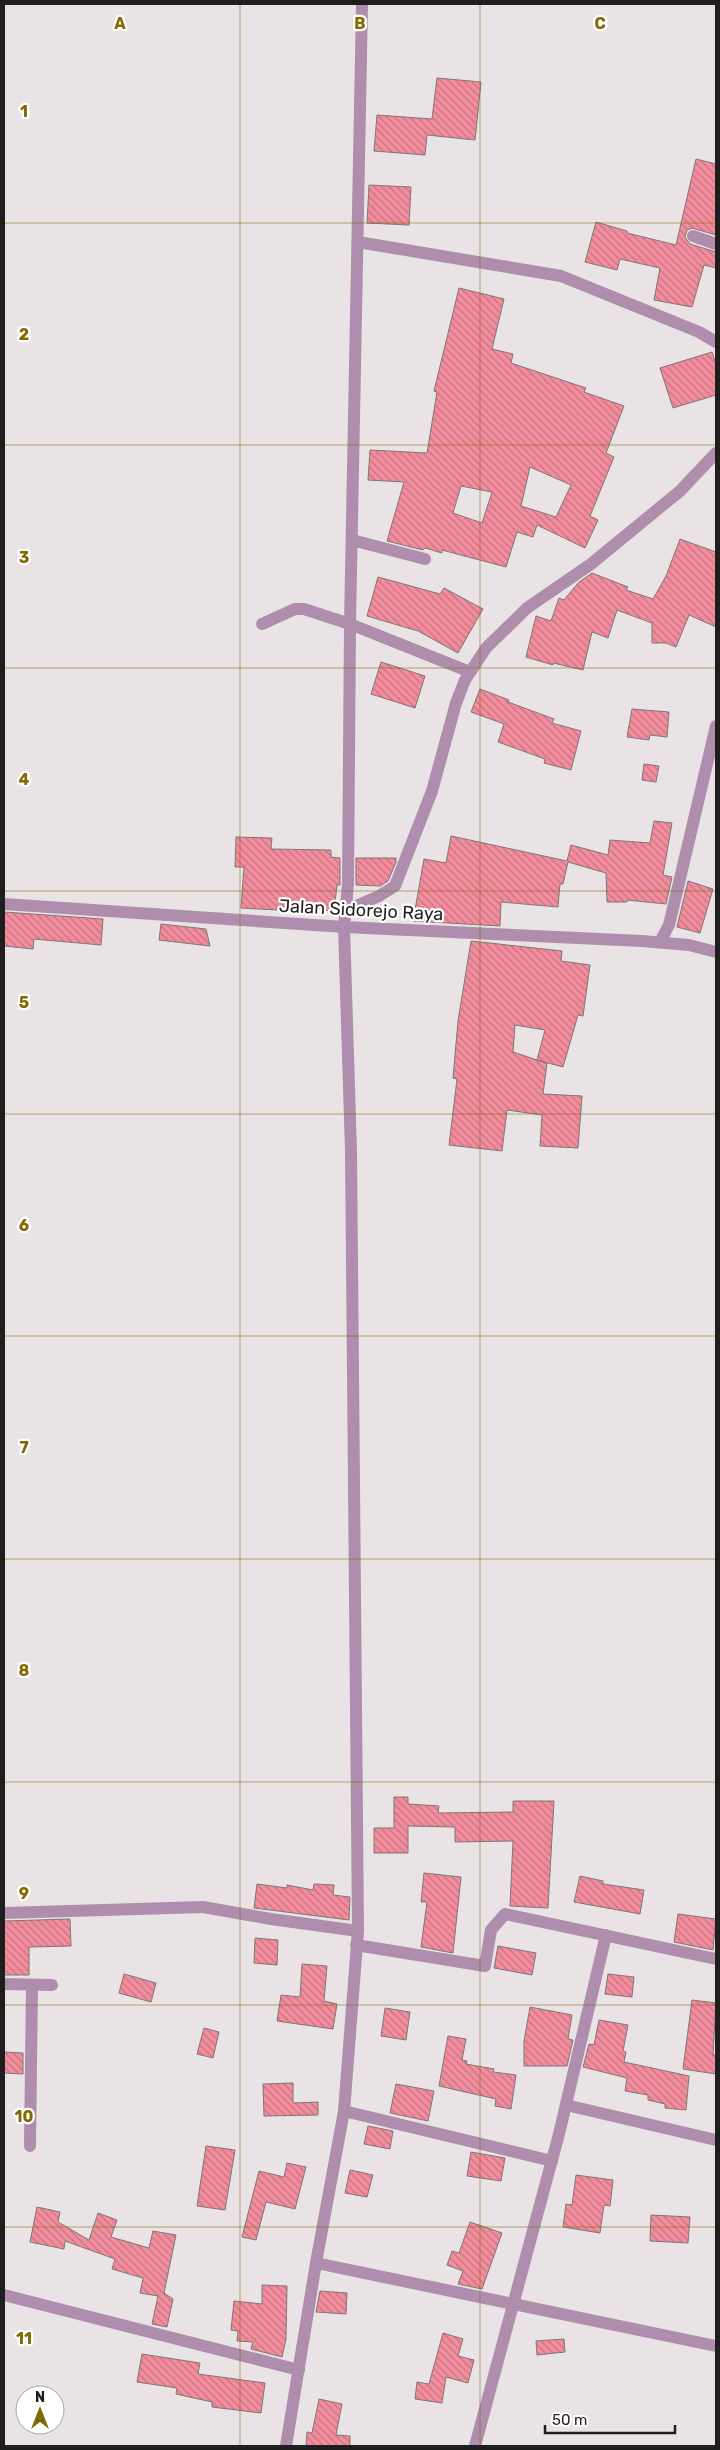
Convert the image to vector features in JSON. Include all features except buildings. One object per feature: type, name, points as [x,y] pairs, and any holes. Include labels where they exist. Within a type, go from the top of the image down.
[{"type":"street","points":[[286,2446],[316,2263],[344,2111],[358,1931],[351,1151],[344,928],[348,885],[350,624],[362,4]]},
{"type":"street","points":[[693,236],[716,244]]},
{"type":"street","points":[[358,242],[560,276],[699,332],[716,342]]},
{"type":"street","points":[[345,911],[395,886],[401,876],[432,791],[456,703],[470,672],[486,648],[528,608],[591,564],[673,497],[716,453]]},
{"type":"street","points":[[352,540],[425,559]]},
{"type":"street","points":[[262,624],[295,609],[304,609],[350,624],[470,672]]},
{"type":"street","points":[[660,942],[670,924],[714,751],[716,726]]},
{"type":"street","name":"Jalan Sidorejo Raya","points":[[4,904],[344,928],[660,942],[689,945],[716,952]]},
{"type":"street","points":[[4,1913],[203,1907],[270,1919],[358,1931]]},
{"type":"street","points":[[356,1945],[485,1966],[491,1930],[505,1914],[716,1959]]},
{"type":"street","points":[[475,2446],[552,2161],[606,1935]]},
{"type":"street","points":[[4,1984],[52,1985]]},
{"type":"street","points":[[30,2146],[32,1985]]},
{"type":"street","points":[[566,2105],[716,2140]]},
{"type":"street","points":[[344,2111],[552,2161]]},
{"type":"street","points":[[316,2263],[716,2346]]},
{"type":"street","points":[[4,2295],[299,2370]]}]
